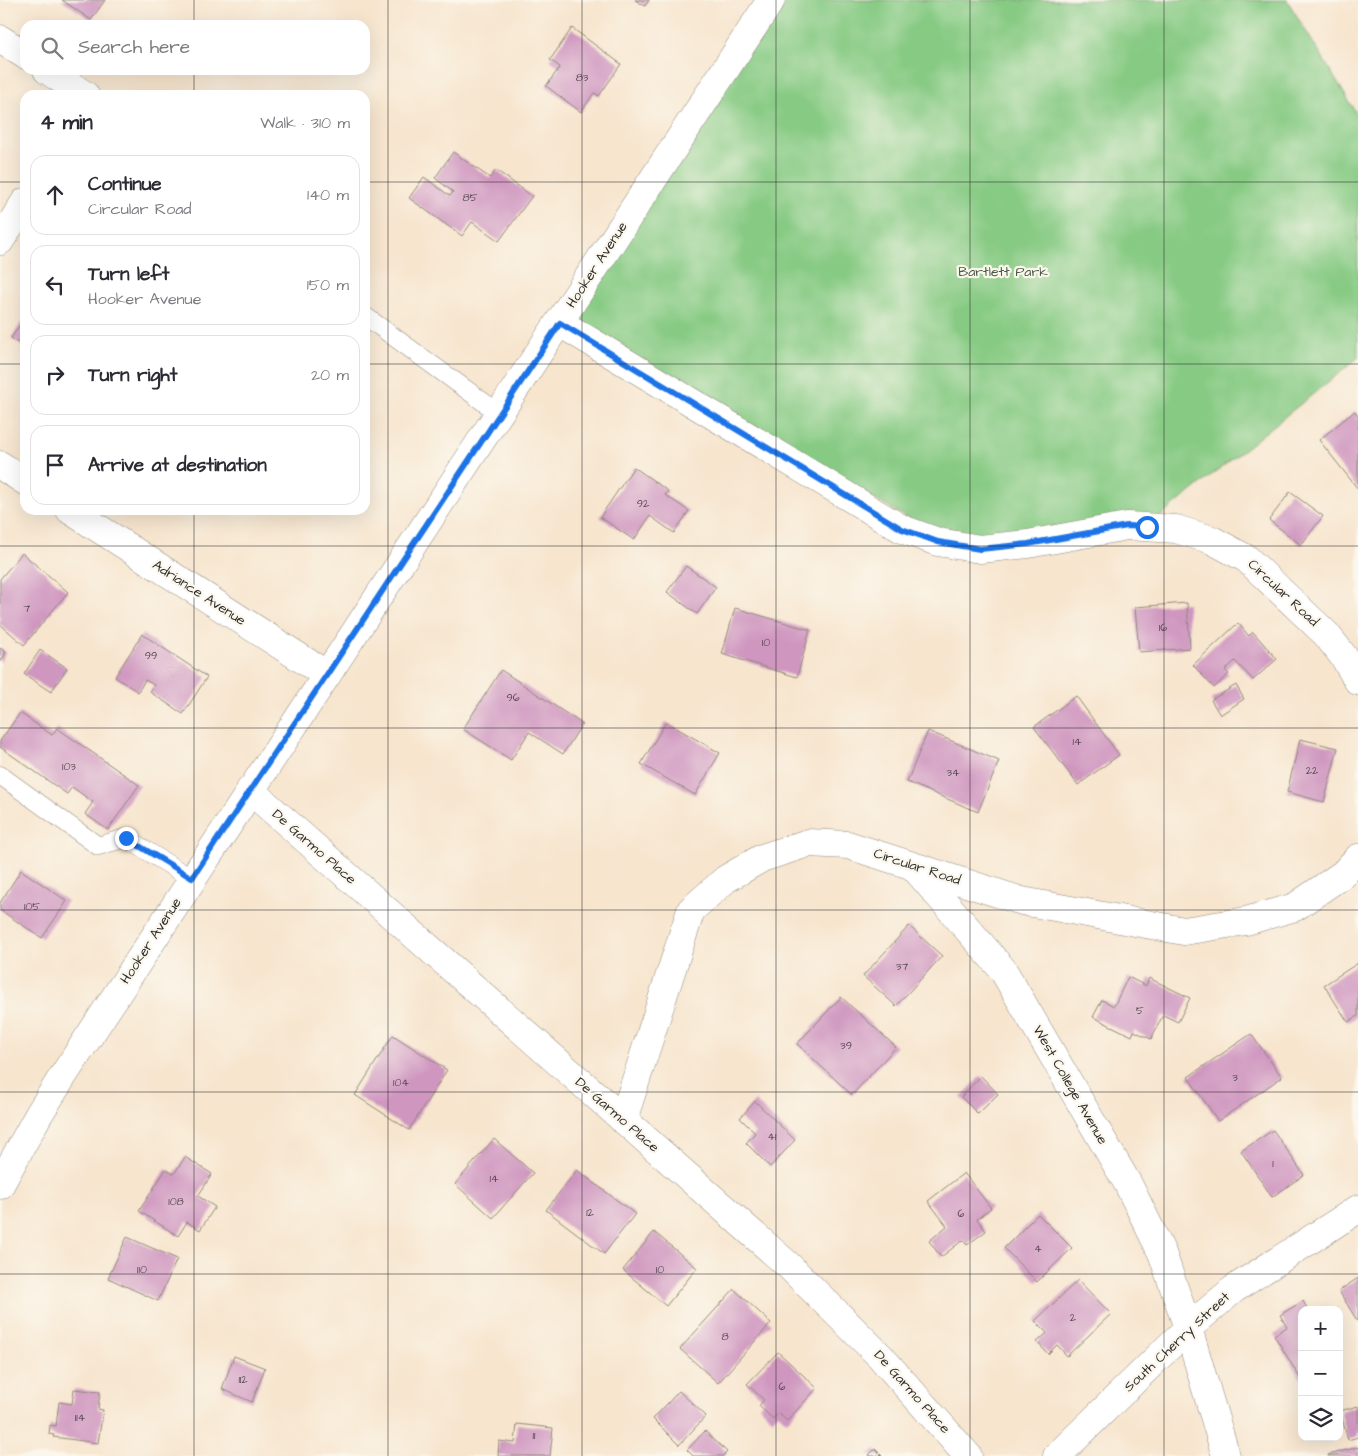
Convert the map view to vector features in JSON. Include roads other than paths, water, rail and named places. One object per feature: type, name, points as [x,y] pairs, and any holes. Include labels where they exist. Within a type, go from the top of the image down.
[{"type":"street","name":"Hooker Avenue","points":[[0,1185],[49,1097],[771,0]]},
{"type":"street","points":[[0,39],[20,52]]},
{"type":"street","points":[[55,75],[77,90]]},
{"type":"street","points":[[0,241],[20,210]]},
{"type":"street","name":"Circular Road","points":[[560,323],[902,529],[938,542],[980,549],[1028,544],[1127,526],[1176,528],[1212,540],[1247,559],[1326,634],[1344,657],[1358,681]]},
{"type":"street","points":[[0,465],[20,478]]},
{"type":"street","name":"Adriance Avenue","points":[[78,515],[327,675]]},
{"type":"street","name":"De Garmo Place","points":[[250,790],[622,1120],[788,1264],[880,1356],[968,1456]]},
{"type":"street","name":"Circular Road","points":[[622,1120],[691,910],[726,879],[762,858],[808,844],[848,845],[1022,902],[1184,931],[1246,922],[1295,907],[1343,874],[1358,858]]},
{"type":"street","name":"West College Avenue","points":[[913,866],[1003,970],[1128,1184],[1162,1253],[1188,1328],[1226,1456]]},
{"type":"street","name":"South Cherry Street","points":[[1057,1456],[1188,1328],[1234,1289],[1358,1210]]},
{"type":"lane","points":[[370,320],[500,414]]},
{"type":"lane","points":[[0,775],[98,846],[126,838],[192,878]]},
{"type":"park label","name":"Bartlett Park","points":[[1003,272]]}]
